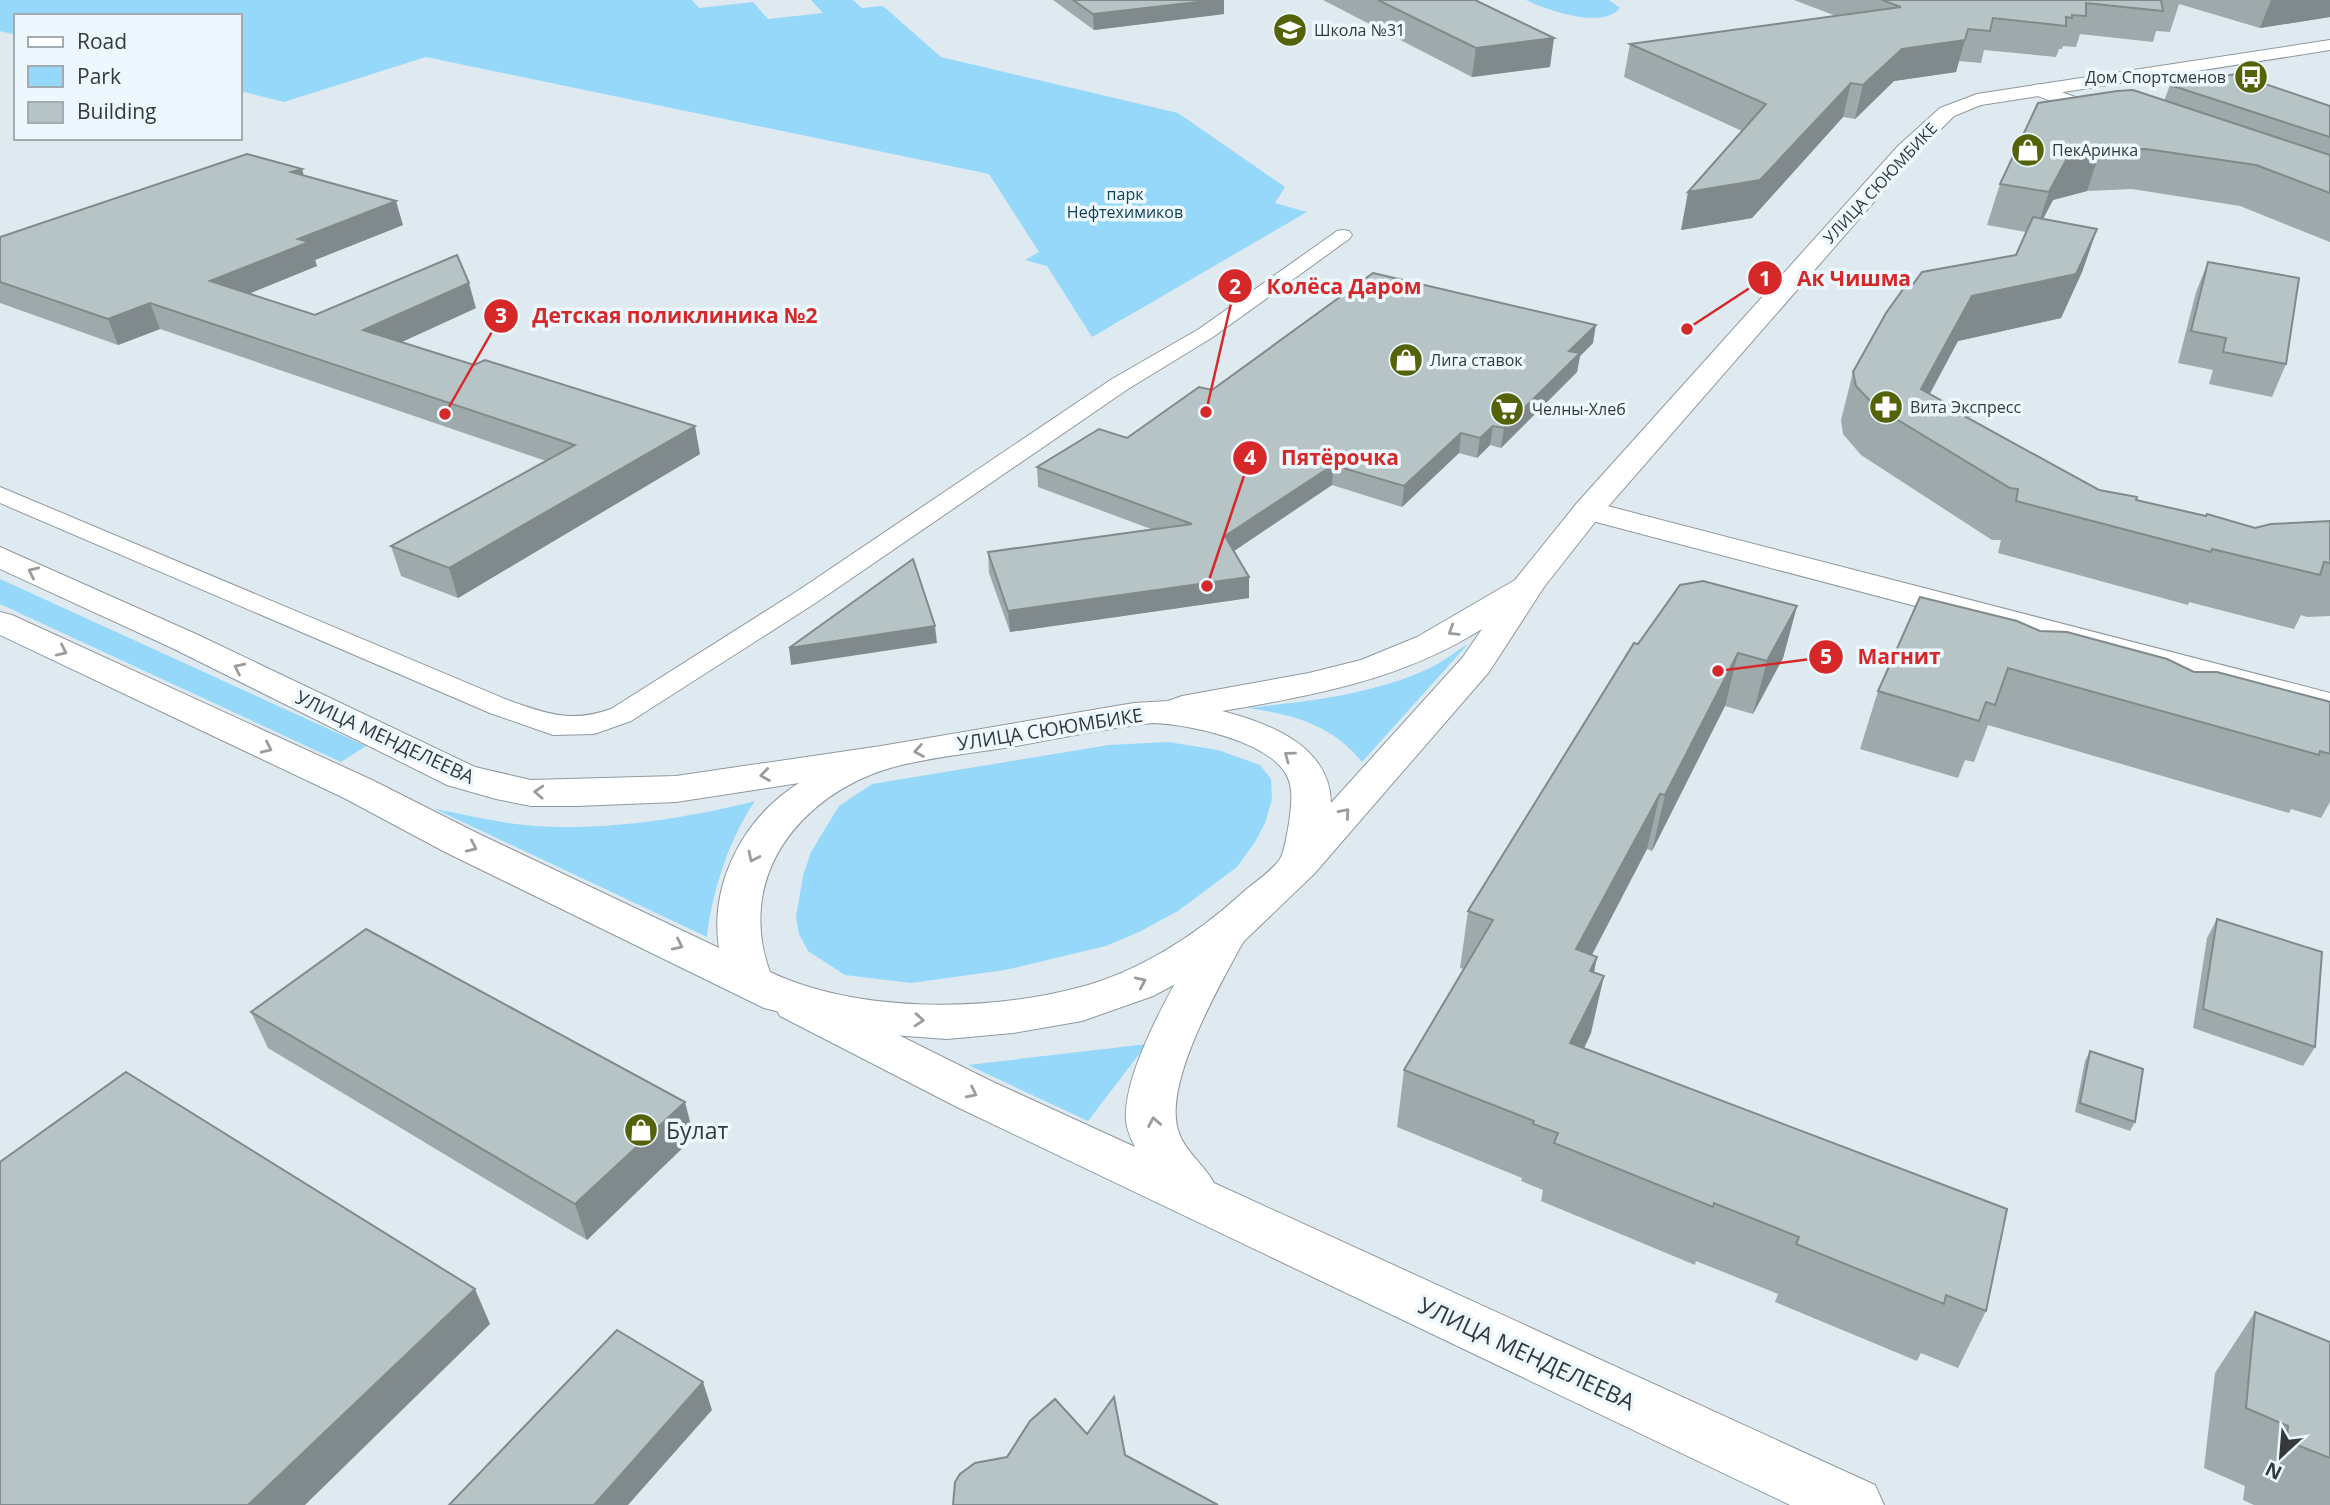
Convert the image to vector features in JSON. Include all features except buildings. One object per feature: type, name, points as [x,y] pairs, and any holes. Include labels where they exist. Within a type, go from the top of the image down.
[{"type":"street","name":"УЛИЦА СЮЮМБИКЕ","points":[[1299,864],[1476,664],[1531,582],[1588,510],[1906,151],[1947,112],[1977,100],[2330,45]]},
{"type":"street","points":[[2039,90],[2136,125]]},
{"type":"street","points":[[0,494],[500,707],[553,726],[593,725],[621,715],[660,692],[796,604],[1120,384],[1206,333],[1343,235]]},
{"type":"street","points":[[1588,510],[2330,704]]},
{"type":"street","name":"УЛИЦА МЕНДЕЛЕЕВА","points":[[0,557],[184,641],[461,776],[496,787],[531,793],[676,789],[881,758]]},
{"type":"street","points":[[1156,712],[1334,678],[1383,664],[1429,646],[1531,582]]},
{"type":"street","points":[[0,622],[358,789],[460,842],[765,988],[865,1016],[947,1022],[1013,1016],[1082,1004],[1137,984],[1180,962],[1226,933],[1299,864]]},
{"type":"street","name":"УЛИЦА СЮЮМБИКЕ","points":[[765,988],[742,959],[736,929],[744,876],[768,830],[796,802],[844,772],[881,758],[1156,712],[1226,723],[1268,741],[1302,766],[1308,776],[1308,825],[1299,864]]},
{"type":"street","points":[[1200,1200],[1163,1154],[1150,1120],[1157,1077],[1188,1004],[1226,933]]},
{"type":"street","name":"УЛИЦА МЕНДЕЛЕЕВА","points":[[765,988],[974,1094],[1854,1505]]},
{"type":"green space","name":"парк Нефтехимиков","points":[[0,0],[692,0],[699,8],[753,2],[768,19],[823,13],[811,0],[853,0],[862,8],[883,6],[941,57],[1178,113],[1285,187],[1275,203],[1307,212],[1092,337],[1047,266],[1025,260],[1039,252],[989,174],[426,57],[284,102],[242,92],[242,14],[14,14],[14,34],[0,31]]},
{"type":"green space","points":[[1526,0],[1609,0],[1620,8],[1612,14],[1588,18],[1560,13]]},
{"type":"green space","points":[[0,579],[366,746],[341,762],[0,604]]},
{"type":"green space","points":[[1468,644],[1362,762],[1351,749],[1325,730],[1296,718],[1247,708],[1341,695],[1387,684],[1432,667]]},
{"type":"green space","points":[[1168,742],[1218,750],[1260,765],[1271,779],[1272,799],[1265,823],[1255,842],[1237,867],[1178,911],[1106,946],[1005,970],[911,983],[845,975],[808,951],[799,934],[796,917],[803,876],[811,852],[839,806],[872,784],[1109,745]]},
{"type":"green space","points":[[755,801],[737,832],[723,866],[707,937],[435,809],[523,825],[590,827],[675,818]]},
{"type":"green space","points":[[1147,1044],[1088,1121],[968,1065]]},
{"type":"place","name":"Школа №31","points":[[1290,30]]},
{"type":"place","name":"Дом Спортсменов","points":[[2251,77]]},
{"type":"place","name":"ПекАринка","points":[[2028,150]]},
{"type":"place","name":"Ак Чишма","points":[[1687,329]]},
{"type":"place","name":"Лига ставок","points":[[1406,360]]},
{"type":"place","name":"Вита Экспресс","points":[[1886,407]]},
{"type":"place","name":"Челны-Хлеб","points":[[1507,409]]},
{"type":"place","name":"Колёса Даром","points":[[1206,412]]},
{"type":"place","name":"Детская поликлиника №2","points":[[445,414]]},
{"type":"place","name":"Пятёрочка","points":[[1207,586]]},
{"type":"place","name":"Магнит","points":[[1718,671]]},
{"type":"place","name":"Булат","points":[[641,1130]]}]
